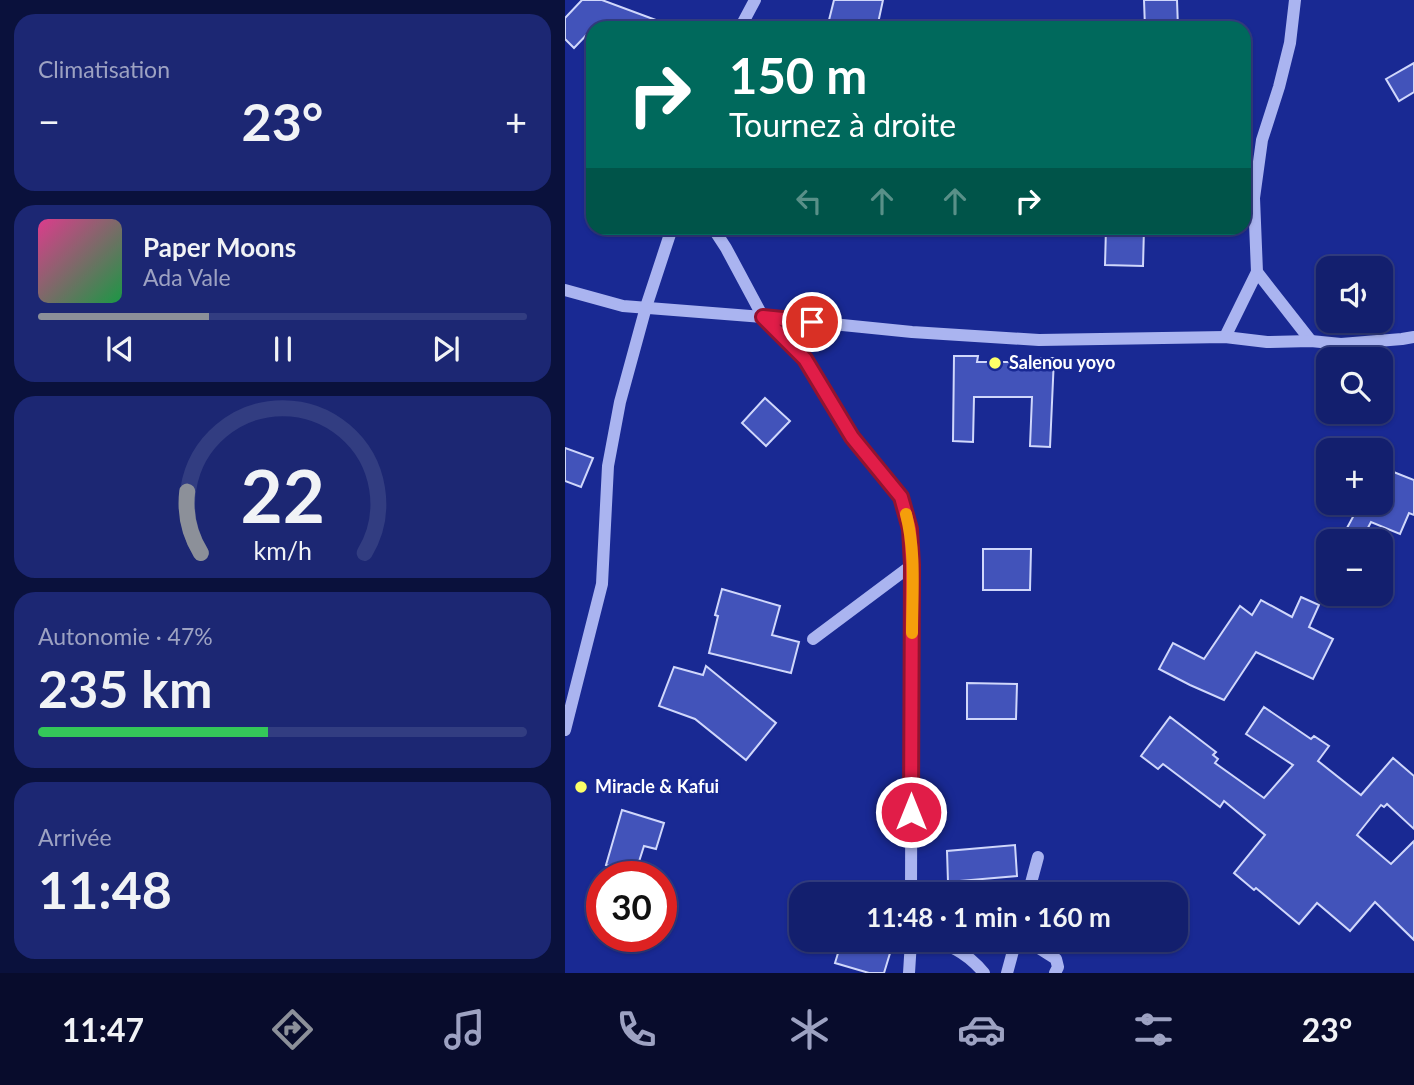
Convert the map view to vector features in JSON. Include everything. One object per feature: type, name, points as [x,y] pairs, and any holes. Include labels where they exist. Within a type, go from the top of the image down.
[{"type":"street","points":[[744,21],[755,0]]},
{"type":"street","points":[[1225,337],[1257,272],[1255,198],[1262,140],[1290,43],[1295,0]]},
{"type":"street","points":[[565,730],[602,584],[608,466],[620,402],[670,235]]},
{"type":"street","points":[[718,235],[763,317],[805,359],[852,437],[901,497],[910,529],[912,565],[911,882]]},
{"type":"street","points":[[1257,272],[1311,341]]},
{"type":"street","points":[[565,290],[623,306],[1039,341],[1225,337],[1267,342],[1311,341],[1341,344],[1414,337]]},
{"type":"street","points":[[813,639],[912,565]]},
{"type":"street","points":[[1031,882],[1038,857]]},
{"type":"street","points":[[909,973],[912,952]]},
{"type":"street","points":[[960,952],[974,961],[984,973]]},
{"type":"street","points":[[1007,973],[1013,952]]},
{"type":"street","points":[[1044,952],[1056,960],[1056,973]]},
{"type":"building","points":[[582,0],[602,0],[659,21],[586,21],[586,35],[574,48],[565,39],[565,18]]},
{"type":"building","points":[[834,0],[883,0],[878,21],[829,21]]},
{"type":"building","points":[[1144,0],[1177,0],[1178,21],[1145,21]]},
{"type":"building","points":[[1414,63],[1414,92],[1399,101],[1386,79]]},
{"type":"building","points":[[1106,235],[1144,235],[1143,266],[1105,265]]},
{"type":"building","points":[[954,356],[978,356],[977,362],[1036,362],[1036,358],[1054,358],[1050,447],[1030,446],[1032,397],[974,397],[973,442],[953,441]]},
{"type":"building","points":[[765,398],[790,421],[766,446],[742,423]]},
{"type":"building","points":[[565,448],[593,458],[581,487],[565,481]]},
{"type":"building","points":[[1393,472],[1414,480],[1414,515],[1409,513],[1400,534],[1371,522],[1367,529],[1346,529],[1354,515],[1393,515]]},
{"type":"building","points":[[983,549],[1031,549],[1030,590],[983,590]]},
{"type":"building","points":[[722,589],[780,606],[772,635],[799,642],[791,673],[709,653]]},
{"type":"building","points":[[1301,597],[1316,604],[1319,606],[1309,627],[1333,639],[1313,679],[1256,652],[1224,700],[1159,669],[1173,643],[1204,659],[1240,606],[1252,615],[1261,600],[1292,617]]},
{"type":"building","points":[[706,666],[776,723],[746,760],[695,719],[659,706],[674,667],[703,675]]},
{"type":"building","points":[[967,683],[1017,684],[1016,719],[967,719]]},
{"type":"building","points":[[1264,707],[1311,739],[1314,736],[1329,746],[1318,761],[1361,795],[1393,758],[1414,776],[1414,829],[1387,804],[1384,807],[1381,805],[1357,835],[1391,864],[1414,841],[1414,940],[1375,902],[1350,931],[1317,903],[1299,924],[1234,873],[1265,835],[1224,801],[1220,807],[1163,764],[1158,769],[1141,756],[1170,717],[1216,752],[1213,755],[1218,759],[1215,763],[1264,798],[1293,765],[1246,734]]},
{"type":"building","points":[[622,810],[664,823],[656,849],[644,846],[639,861],[607,861]]},
{"type":"building","points":[[1015,845],[1017,876],[948,882],[947,851]]},
{"type":"building","points":[[838,952],[890,952],[884,973],[869,973],[835,963]]},
{"type":"slow traffic","points":[[906,514],[910,529],[912,565],[912,633]]},
{"type":"place","name":"Salenou yoyo","points":[[995,363]]},
{"type":"place","name":"Miracle & Kafui","points":[[581,787]]},
{"type":"route","points":[[812,322],[763,317],[805,359],[852,437],[901,497],[910,529],[911,812]]}]
